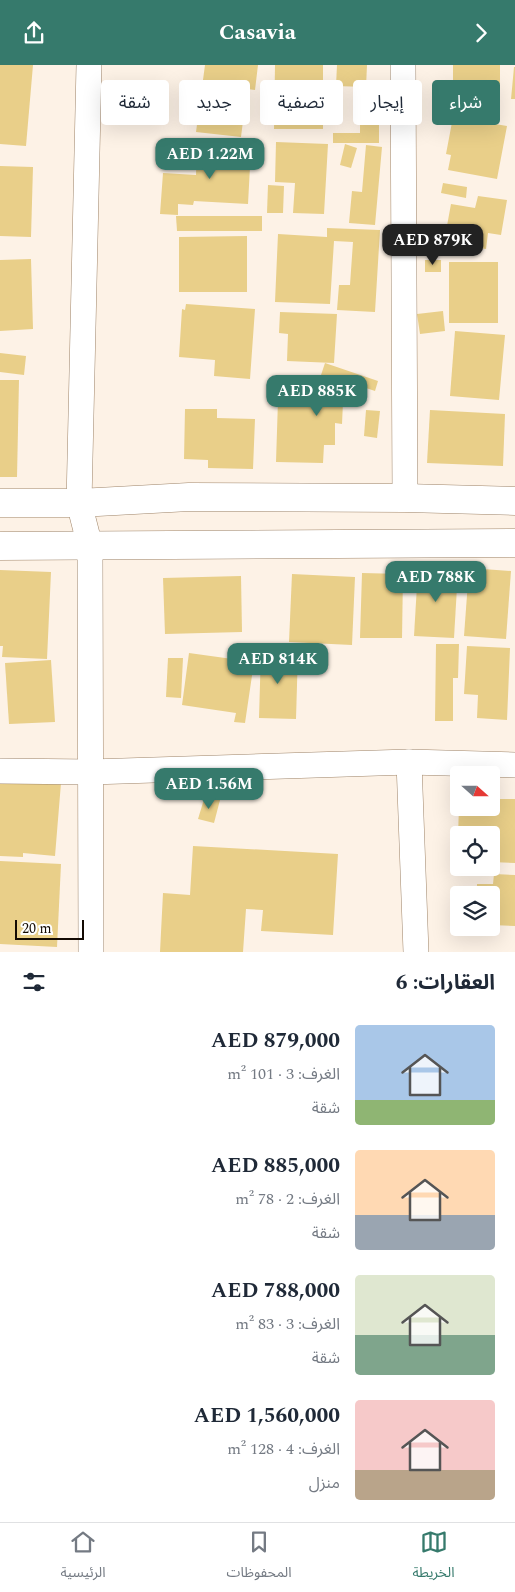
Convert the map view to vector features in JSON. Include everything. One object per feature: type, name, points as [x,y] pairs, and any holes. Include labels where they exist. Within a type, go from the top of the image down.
[{"type":"street","points":[[89,65],[79,503],[90,546],[91,952]]},
{"type":"street","points":[[403,65],[405,498]]},
{"type":"street","points":[[0,503],[79,503],[189,497],[405,498],[515,501]]},
{"type":"street","points":[[0,546],[515,543]]},
{"type":"street","points":[[409,762],[416,952]]},
{"type":"street","points":[[0,771],[91,772],[409,762],[515,765]]},
{"type":"building","points":[[0,65],[33,65],[26,146],[0,144]]},
{"type":"building","points":[[205,65],[258,65],[255,90],[250,89],[250,80],[203,80]]},
{"type":"building","points":[[275,65],[323,65],[323,80],[275,80]]},
{"type":"building","points":[[337,65],[367,65],[366,80],[353,80],[353,87],[343,86],[343,80],[336,80]]},
{"type":"building","points":[[453,65],[500,65],[500,80],[453,80]]},
{"type":"building","points":[[514,67],[515,99],[511,99]]},
{"type":"building","points":[[197,125],[242,125],[241,137],[196,132]]},
{"type":"building","points":[[274,125],[323,125],[323,129],[274,129]]},
{"type":"building","points":[[360,125],[379,125],[379,143],[333,143],[333,133],[360,133]]},
{"type":"building","points":[[451,125],[507,126],[497,179],[448,170],[451,155],[446,154]]},
{"type":"building","points":[[276,142],[328,144],[324,214],[293,213],[295,183],[275,182]]},
{"type":"building","points":[[345,144],[357,148],[351,168],[340,165]]},
{"type":"building","points":[[197,145],[251,148],[248,204],[194,201],[193,205],[178,204],[178,215],[160,214],[163,173],[196,175]]},
{"type":"building","points":[[366,145],[382,147],[375,225],[349,223],[352,191],[362,192]]},
{"type":"building","points":[[163,150],[191,152],[190,169],[162,167]]},
{"type":"building","points":[[0,166],[33,167],[31,237],[0,236]]},
{"type":"building","points":[[443,183],[467,187],[466,198],[441,193]]},
{"type":"building","points":[[268,185],[284,186],[283,213],[267,213]]},
{"type":"building","points":[[478,196],[507,200],[501,235],[488,233],[486,249],[444,242],[451,204],[475,208]]},
{"type":"building","points":[[176,216],[262,216],[262,231],[177,231]]},
{"type":"building","points":[[327,228],[380,230],[375,312],[337,310],[339,285],[350,285],[353,242],[334,241],[330,304],[275,302],[278,234],[327,237]]},
{"type":"building","points":[[247,236],[247,292],[179,292],[179,237]]},
{"type":"building","points":[[31,259],[33,329],[0,331],[0,260]]},
{"type":"building","points":[[425,260],[441,260],[441,272],[425,272]]},
{"type":"building","points":[[449,262],[498,262],[498,323],[449,323]]},
{"type":"building","points":[[186,304],[255,309],[250,379],[214,376],[215,360],[179,357],[182,309],[185,310]]},
{"type":"building","points":[[443,311],[445,331],[420,334],[417,314]]},
{"type":"building","points":[[280,312],[337,314],[334,363],[287,361],[288,334],[279,333]]},
{"type":"building","points":[[455,331],[505,335],[499,400],[450,396]]},
{"type":"building","points":[[0,353],[26,356],[24,375],[0,372]]},
{"type":"building","points":[[325,363],[378,381],[375,391],[363,387],[357,402],[341,396],[339,402],[315,393]]},
{"type":"building","points":[[0,380],[19,380],[17,477],[0,477]]},
{"type":"building","points":[[278,400],[343,402],[342,424],[335,423],[335,445],[324,445],[323,463],[276,462]]},
{"type":"building","points":[[185,409],[217,409],[217,418],[255,419],[253,469],[208,468],[208,460],[184,459]]},
{"type":"building","points":[[366,410],[380,411],[377,438],[364,436]]},
{"type":"building","points":[[430,410],[505,414],[503,466],[427,463]]},
{"type":"building","points":[[418,568],[458,570],[454,638],[414,636]]},
{"type":"building","points":[[469,568],[511,571],[506,639],[464,636]]},
{"type":"building","points":[[0,570],[51,572],[47,659],[2,657],[3,646],[0,646]]},
{"type":"building","points":[[362,573],[403,574],[402,638],[360,638]]},
{"type":"building","points":[[292,574],[355,577],[352,645],[289,642]]},
{"type":"building","points":[[241,576],[242,632],[165,634],[163,578]]},
{"type":"building","points":[[436,644],[459,644],[458,678],[453,678],[453,721],[435,721]]},
{"type":"building","points":[[467,646],[510,648],[507,720],[477,718],[478,695],[464,694]]},
{"type":"building","points":[[261,650],[298,651],[296,719],[259,718]]},
{"type":"building","points":[[189,653],[254,662],[245,723],[234,722],[236,713],[182,705]]},
{"type":"building","points":[[168,658],[183,658],[181,698],[166,697]]},
{"type":"building","points":[[51,660],[55,722],[9,724],[5,663]]},
{"type":"building","points":[[0,778],[61,783],[55,856],[23,853],[23,857],[0,856]]},
{"type":"building","points":[[205,796],[220,800],[214,823],[198,819]]},
{"type":"building","points":[[500,799],[515,799],[515,863],[500,862],[500,826],[458,826],[459,816],[500,816]]},
{"type":"building","points":[[193,846],[338,854],[333,935],[261,931],[263,910],[246,909],[243,952],[160,952],[163,893],[190,895]]},
{"type":"building","points":[[0,861],[61,864],[57,947],[0,944]]},
{"type":"building","points":[[515,875],[515,926],[500,925],[500,886],[477,886],[477,884],[493,884],[494,876]]}]
